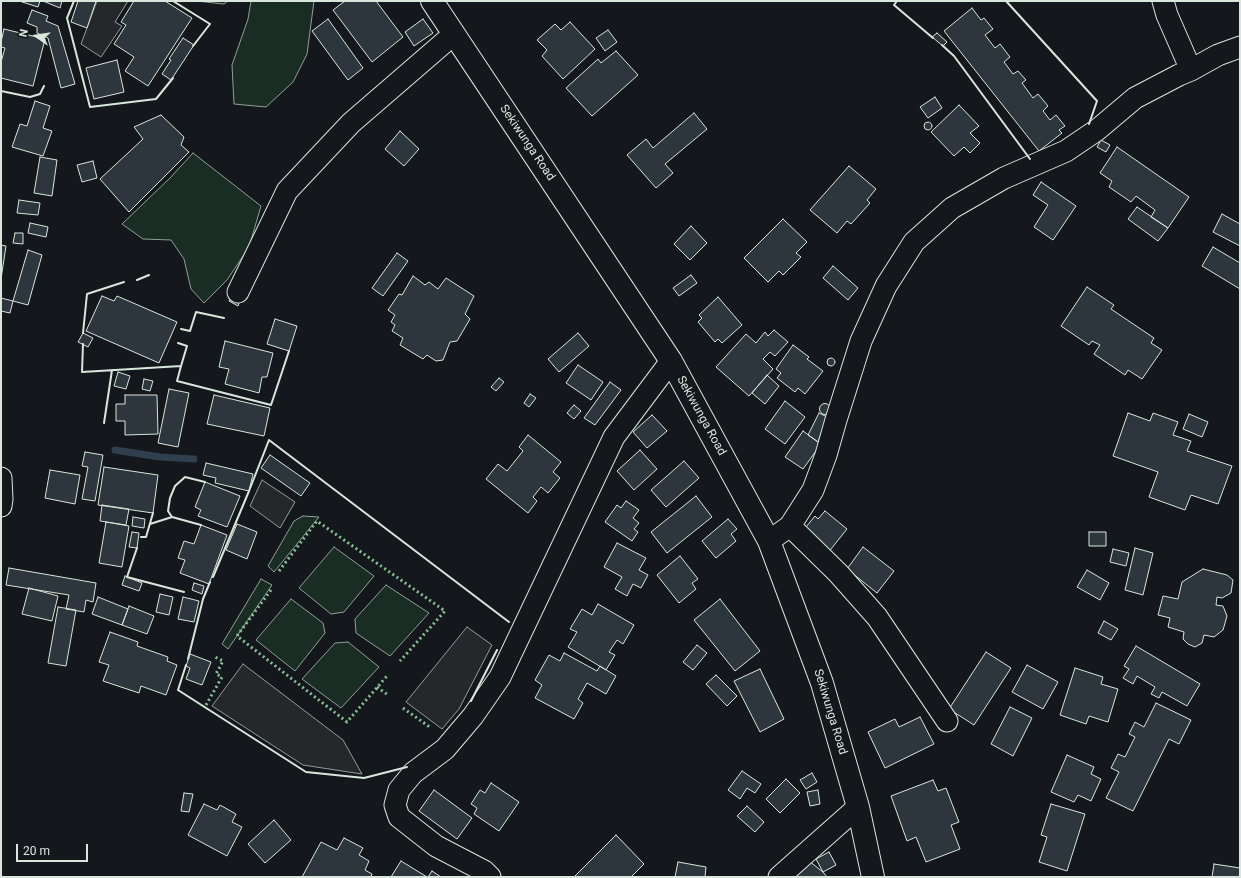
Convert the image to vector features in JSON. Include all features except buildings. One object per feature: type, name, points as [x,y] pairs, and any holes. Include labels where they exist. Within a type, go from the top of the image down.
[{"type":"main road","name":"Sekiwunga Road","points":[[432,1],[671,361],[769,541],[822,683],[858,806],[873,877]]},
{"type":"street","points":[[1163,1],[1167,15],[1191,70]]},
{"type":"street","points":[[238,292],[287,191],[351,123],[454,34]]},
{"type":"street","points":[[769,541],[790,526],[813,490],[826,455],[861,341],[886,286],[914,242],[952,208],[1004,178],[1066,151],[1097,130],[1135,98],[1218,55],[1240,47]]},
{"type":"street","points":[[490,877],[484,871],[436,846],[399,817],[395,805],[399,790],[413,773],[445,749],[473,716],[500,677],[614,437],[671,361]]},
{"type":"street","points":[[1,478],[1,506]]},
{"type":"street","points":[[790,526],[838,573],[877,617],[947,721]]},
{"type":"street","points":[[779,877],[858,806]]},
{"type":"green space","points":[[196,1],[228,1],[224,4]]},
{"type":"green space","points":[[251,1],[314,1],[307,54],[293,82],[266,107],[234,104],[232,65],[248,19]]},
{"type":"green space","points":[[193,153],[261,206],[249,247],[227,280],[204,303],[191,289],[184,259],[171,240],[143,239],[122,224],[170,178]]},
{"type":"green space","points":[[303,516],[319,517],[274,572],[268,566],[294,521]]},
{"type":"green space","points":[[334,547],[374,576],[344,612],[331,614],[299,588]]},
{"type":"green space","points":[[261,579],[272,585],[228,649],[222,644]]},
{"type":"green space","points":[[386,585],[429,613],[390,656],[356,633],[355,619]]},
{"type":"green space","points":[[291,599],[323,623],[325,633],[295,671],[256,640]]},
{"type":"green space","points":[[348,642],[379,667],[341,708],[302,679],[335,643]]},
{"type":"shaded area","points":[[97,1],[128,1],[115,22],[122,26],[101,57],[81,44]]},
{"type":"shaded area","points":[[262,480],[295,502],[280,528],[250,506]]},
{"type":"shaded area","points":[[467,627],[492,645],[459,709],[442,729],[406,702]]},
{"type":"shaded area","points":[[243,664],[343,740],[362,774],[303,765],[212,706]]},
{"type":"waterway","points":[[115,450],[160,457],[194,459]]},
{"type":"hedge","points":[[279,571],[317,521],[445,611],[400,661]]},
{"type":"hedge","points":[[271,590],[237,636],[347,722],[387,676]]},
{"type":"hedge","points":[[206,705],[222,677],[216,674],[223,661],[215,657]]},
{"type":"hedge","points":[[377,687],[388,695]]},
{"type":"hedge","points":[[403,708],[431,728]]},
{"type":"wall","points":[[74,1],[67,18],[90,107],[156,99],[173,78]]},
{"type":"wall","points":[[173,1],[210,24],[193,46]]},
{"type":"wall","points":[[897,1],[894,5],[933,38]]},
{"type":"wall","points":[[1006,1],[1097,101],[1089,124]]},
{"type":"wall","points":[[942,45],[954,56],[1030,159]]},
{"type":"wall","points":[[1,91],[30,97],[40,94],[44,86]]},
{"type":"wall","points":[[137,280],[149,275]]},
{"type":"wall","points":[[83,333],[87,294],[124,282]]},
{"type":"wall","points":[[181,329],[190,331],[196,312],[224,318]]},
{"type":"wall","points":[[83,344],[82,372],[181,366],[187,346],[178,343]]},
{"type":"wall","points":[[181,366],[177,381],[271,405],[289,351]]},
{"type":"wall","points":[[104,423],[112,370]]},
{"type":"wall","points":[[213,577],[269,440],[509,622]]},
{"type":"wall","points":[[201,525],[172,517],[168,511],[170,498],[175,486],[185,477],[205,482]]},
{"type":"wall","points":[[141,537],[146,537],[153,513]]},
{"type":"wall","points":[[150,524],[172,517]]},
{"type":"wall","points":[[137,548],[127,577],[184,592]]},
{"type":"wall","points":[[188,659],[203,599],[210,582]]},
{"type":"wall","points":[[471,701],[497,650]]},
{"type":"wall","points":[[186,665],[178,690],[306,772],[364,778],[407,767]]}]
